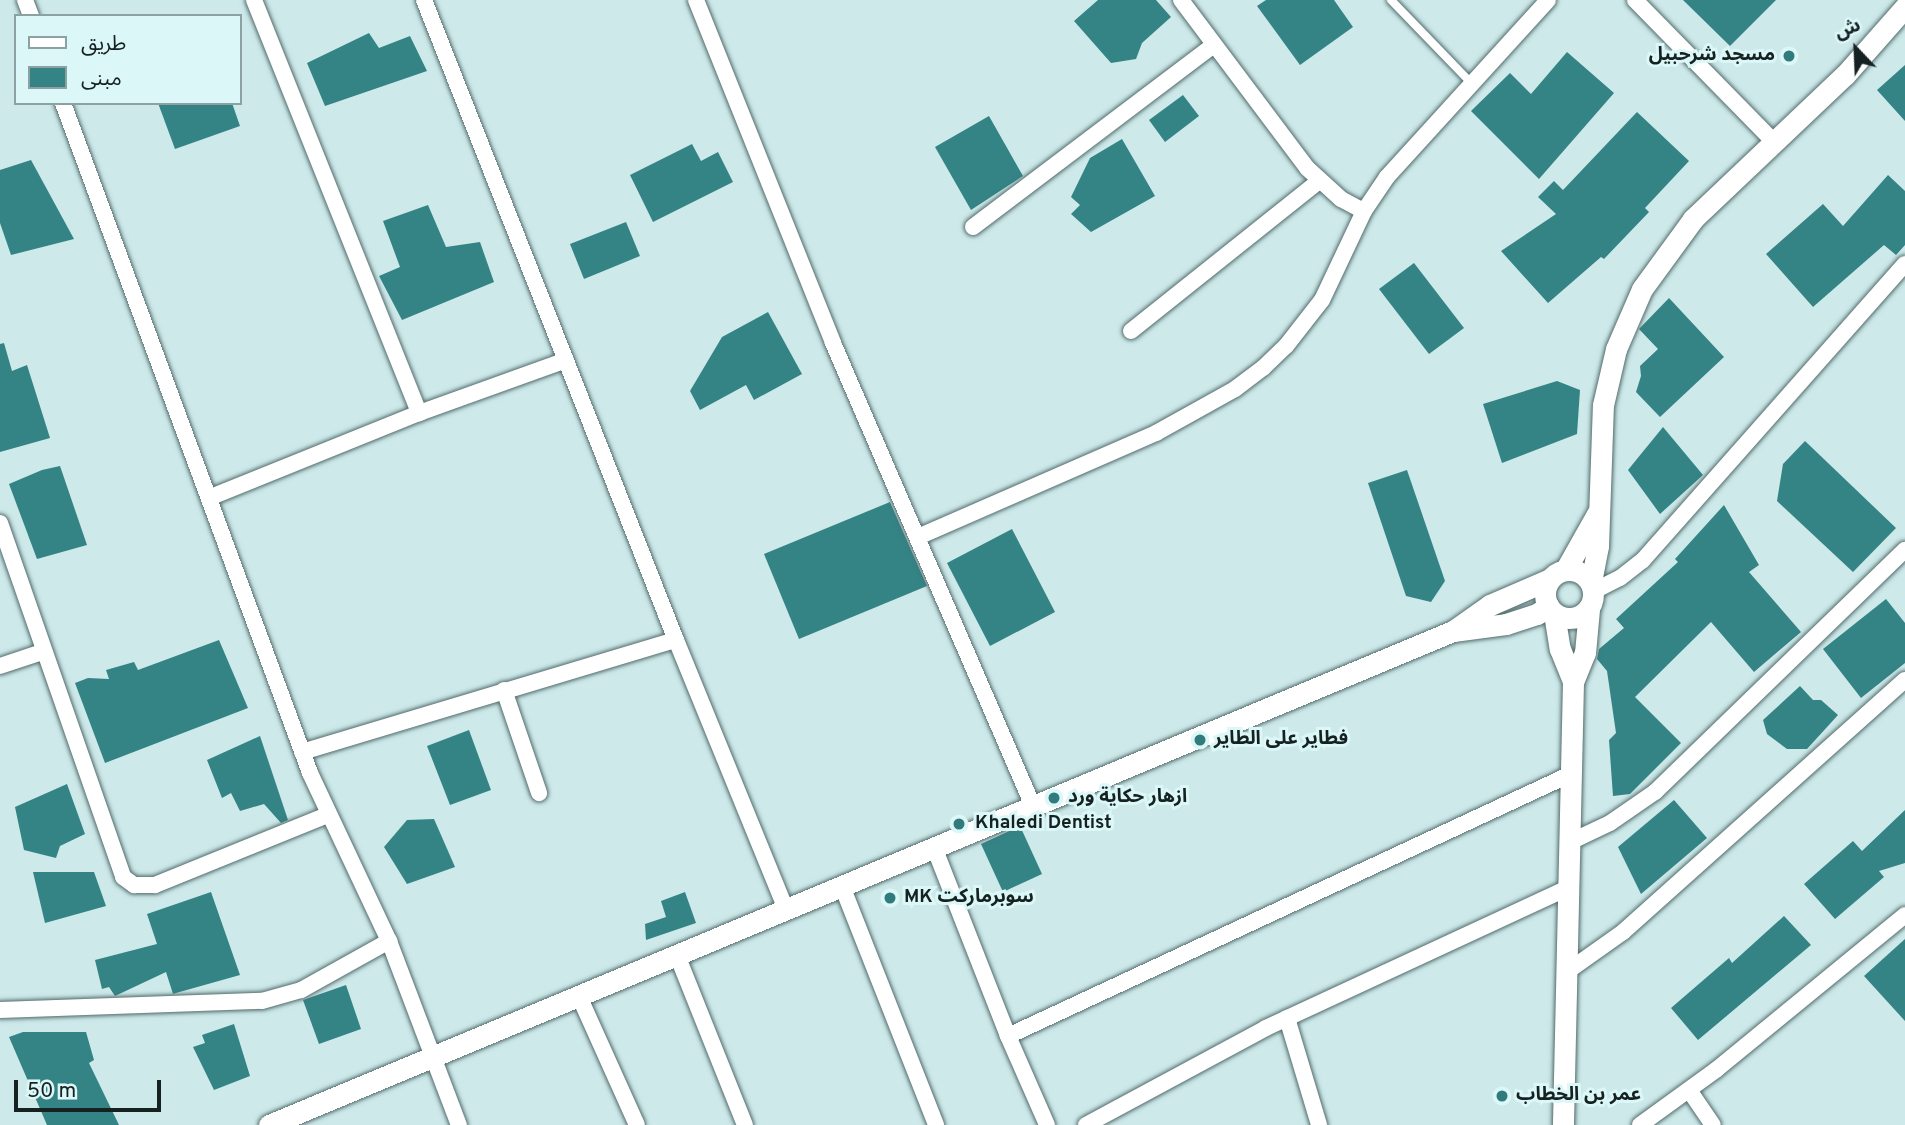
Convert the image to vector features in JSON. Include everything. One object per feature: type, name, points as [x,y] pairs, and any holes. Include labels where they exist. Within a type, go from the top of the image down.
[{"type":"street","points":[[254,0],[419,413]]},
{"type":"street","points":[[424,0],[676,640],[786,909]]},
{"type":"street","points":[[696,0],[833,343],[1033,806]]},
{"type":"street","points":[[1181,0],[1319,181],[1341,199],[1364,211]]},
{"type":"street","points":[[918,537],[1156,433],[1235,389],[1263,368],[1305,324],[1335,278],[1364,211],[1387,177],[1548,0]]},
{"type":"street","points":[[1635,0],[1774,142]]},
{"type":"street","points":[[1563,1125],[1573,682],[1585,653],[1599,510],[1603,405],[1613,359],[1628,317],[1642,289],[1674,242],[1714,198],[1865,56],[1905,7]]},
{"type":"street","points":[[973,227],[1214,45]]},
{"type":"street","points":[[64,105],[211,498],[302,752],[327,816],[389,941],[459,1125]]},
{"type":"street","points":[[1131,331],[1319,181]]},
{"type":"street","points":[[1453,631],[1506,624],[1551,610],[1572,619],[1591,594],[1620,578],[1643,560],[1905,264]]},
{"type":"street","points":[[211,498],[419,413],[566,360]]},
{"type":"street","points":[[1573,682],[1560,649],[1546,588],[1599,510]]},
{"type":"street","points":[[0,523],[112,853],[128,882],[144,886],[168,881],[327,816]]},
{"type":"street","points":[[1570,842],[1611,823],[1655,792],[1905,550]]},
{"type":"street","points":[[275,1124],[1453,631],[1490,605],[1558,574],[1576,570],[1591,594]]},
{"type":"street","points":[[302,752],[676,640]]},
{"type":"street","points":[[0,666],[42,652]]},
{"type":"street","points":[[1568,971],[1623,932],[1905,680]]},
{"type":"street","points":[[504,690],[539,793]]},
{"type":"street","points":[[1008,1036],[1571,774]]},
{"type":"street","points":[[934,847],[1008,1036],[1047,1125]]},
{"type":"street","points":[[842,886],[936,1125]]},
{"type":"street","points":[[1086,1125],[1287,1018],[1568,888]]},
{"type":"street","points":[[1640,1125],[1689,1090],[1905,915]]},
{"type":"street","points":[[0,1010],[262,1001],[301,990],[389,941]]},
{"type":"street","points":[[677,955],[745,1125]]},
{"type":"street","points":[[579,996],[637,1125]]},
{"type":"street","points":[[1287,1018],[1319,1125]]},
{"type":"street","points":[[1689,1090],[1713,1125]]},
{"type":"lane","points":[[1391,0],[1472,84]]},
{"type":"building","points":[[1098,0],[1156,0],[1171,17],[1142,43],[1136,59],[1111,63],[1074,21]]},
{"type":"building","points":[[1266,0],[1334,0],[1353,27],[1300,65],[1257,6]]},
{"type":"building","points":[[1683,0],[1776,0],[1730,46]]},
{"type":"building","points":[[369,33],[379,48],[410,36],[427,71],[325,106],[307,63]]},
{"type":"building","points":[[1567,52],[1614,93],[1539,179],[1471,111],[1510,73],[1531,94]]},
{"type":"building","points":[[1905,65],[1905,121],[1877,90]]},
{"type":"building","points":[[1183,95],[1199,116],[1165,142],[1149,120]]},
{"type":"building","points":[[159,105],[233,105],[240,126],[175,149]]},
{"type":"building","points":[[1637,112],[1689,161],[1645,208],[1649,212],[1604,259],[1601,257],[1548,303],[1501,251],[1556,214],[1538,197],[1554,181],[1563,190]]},
{"type":"building","points":[[989,116],[1023,176],[971,210],[935,147]]},
{"type":"building","points":[[1122,139],[1155,196],[1091,232],[1071,214],[1080,205],[1071,197],[1090,158]]},
{"type":"building","points":[[692,144],[701,161],[718,152],[733,182],[653,222],[630,175]]},
{"type":"building","points":[[31,160],[74,239],[11,255],[0,223],[0,170]]},
{"type":"building","points":[[1888,175],[1905,191],[1905,245],[1896,255],[1884,245],[1813,307],[1766,254],[1823,204],[1843,226]]},
{"type":"building","points":[[428,205],[446,247],[480,242],[494,282],[402,320],[379,276],[400,267],[383,221]]},
{"type":"building","points":[[626,222],[640,256],[584,279],[570,244]]},
{"type":"building","points":[[1414,263],[1464,328],[1429,354],[1379,289]]},
{"type":"building","points":[[1669,298],[1724,357],[1660,417],[1636,392],[1641,376],[1640,366],[1658,349],[1639,329]]},
{"type":"building","points":[[768,312],[802,374],[754,400],[746,385],[700,410],[690,391],[722,337]]},
{"type":"building","points":[[4,343],[12,371],[27,365],[50,438],[0,452],[0,344]]},
{"type":"building","points":[[1557,381],[1580,390],[1577,434],[1502,463],[1483,404]]},
{"type":"building","points":[[1663,427],[1703,475],[1660,514],[1628,470]]},
{"type":"building","points":[[1805,441],[1896,528],[1853,572],[1777,501],[1783,464]]},
{"type":"building","points":[[60,466],[87,545],[37,559],[9,484],[42,470]]},
{"type":"building","points":[[1407,470],[1445,581],[1431,602],[1406,596],[1368,483]]},
{"type":"building","points":[[890,502],[927,586],[799,639],[764,554]]},
{"type":"building","points":[[1724,505],[1759,565],[1749,572],[1801,632],[1754,672],[1711,622],[1635,697],[1681,743],[1630,794],[1613,796],[1609,740],[1616,733],[1607,671],[1597,659],[1599,649],[1624,628],[1616,619],[1678,562],[1675,559]]},
{"type":"building","points":[[1012,529],[1055,612],[990,646],[947,563]]},
{"type":"building","points":[[1886,599],[1905,623],[1905,663],[1861,698],[1823,649]]},
{"type":"building","points":[[219,640],[248,708],[105,763],[75,683],[88,678],[109,679],[106,670],[134,662],[138,670]]},
{"type":"building","points":[[1800,686],[1813,700],[1821,700],[1838,715],[1807,749],[1787,749],[1767,734],[1763,720]]},
{"type":"building","points":[[469,730],[491,790],[450,805],[427,746]]},
{"type":"building","points":[[260,736],[288,820],[281,823],[264,804],[240,811],[231,793],[222,798],[207,760]]},
{"type":"building","points":[[67,784],[85,834],[60,846],[56,858],[24,850],[15,807]]},
{"type":"building","points":[[1674,800],[1707,838],[1641,894],[1618,847]]},
{"type":"building","points":[[1905,810],[1905,863],[1879,871],[1884,877],[1835,919],[1804,884],[1853,841],[1862,851]]},
{"type":"building","points":[[434,819],[455,867],[407,884],[384,847],[407,820]]},
{"type":"building","points":[[1020,826],[1042,874],[1003,892],[981,844]]},
{"type":"building","points":[[33,872],[94,872],[106,906],[45,923]]},
{"type":"building","points":[[211,892],[240,975],[173,994],[166,972],[115,996],[109,987],[102,989],[95,960],[157,944],[147,914]]},
{"type":"building","points":[[685,892],[696,923],[646,940],[645,924],[666,917],[661,901]]},
{"type":"building","points":[[1784,916],[1811,945],[1698,1040],[1671,1008],[1729,958],[1732,963]]},
{"type":"building","points":[[1905,939],[1905,1021],[1864,976]]},
{"type":"building","points":[[346,985],[361,1029],[319,1044],[303,1000]]},
{"type":"building","points":[[234,1024],[250,1076],[214,1090],[193,1047],[205,1043],[202,1035]]},
{"type":"building","points":[[23,1032],[86,1032],[94,1060],[89,1063],[119,1125],[47,1125],[9,1037]]},
{"type":"place","name":"مسجد شرحبيل","points":[[1789,56]]},
{"type":"place","name":"فطاير على الطاير","points":[[1200,740]]},
{"type":"place","name":"ازهار حكاية ورد","points":[[1054,798]]},
{"type":"place","name":"Khaledi Dentist","points":[[959,824]]},
{"type":"place","name":"MK سوبرماركت","points":[[890,898]]},
{"type":"place","name":"عمر بن الخطاب","points":[[1502,1096]]}]
